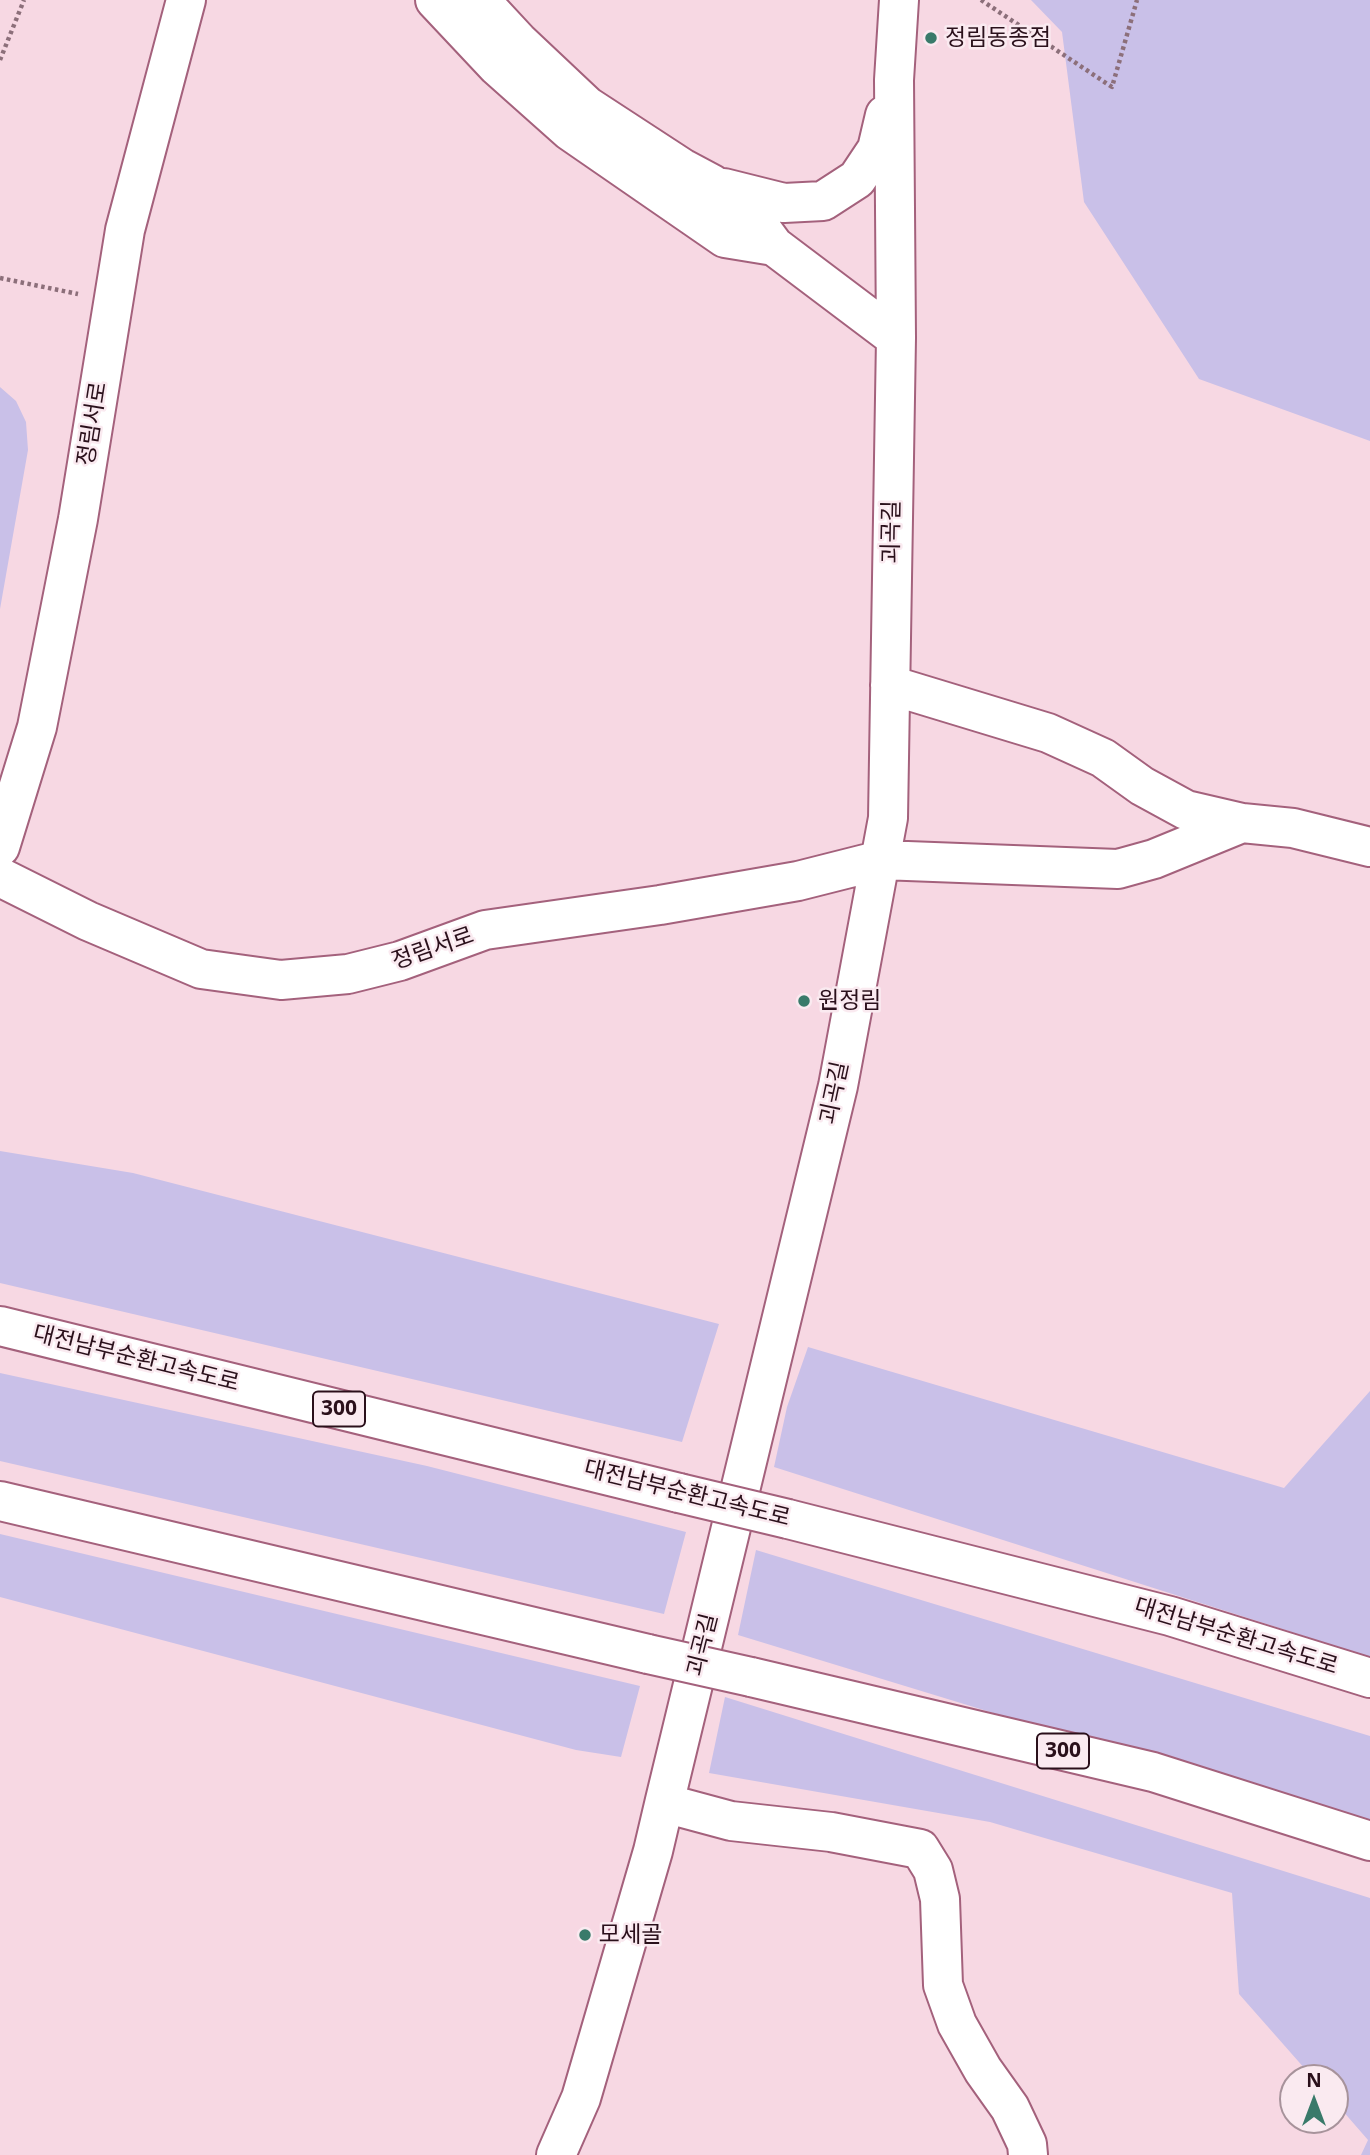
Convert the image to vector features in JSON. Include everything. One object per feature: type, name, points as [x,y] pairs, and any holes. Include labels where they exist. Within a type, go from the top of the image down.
[{"type":"main road","name":"정림서로","points":[[0,847],[37,727],[78,519],[125,230],[186,0]]},
{"type":"main road","points":[[435,0],[497,66],[570,131],[725,238],[774,246]]},
{"type":"main road","points":[[480,0],[518,41],[587,106],[682,168],[712,184],[752,216],[774,246],[896,338]]},
{"type":"main road","name":"괴곡길","points":[[555,2155],[580,2098],[665,1800],[838,1086],[888,818],[896,338],[894,80],[899,0]]},
{"type":"main road","points":[[712,184],[784,203],[823,201],[857,179],[877,149],[894,80]]},
{"type":"main road","points":[[890,685],[1048,733],[1102,758],[1142,786],[1186,810],[1242,823],[1293,828],[1370,847]]},
{"type":"main road","name":"정림서로","points":[[0,877],[88,921],[201,969],[281,980],[348,974],[400,961],[485,930],[660,905],[798,881],[881,860],[1118,869],[1154,859],[1242,823]]},
{"type":"main road","name":"대전남부순환고속도로","points":[[0,1326],[788,1519],[1170,1616],[1370,1678]]},
{"type":"main road","name":"300","points":[[0,1501],[1153,1772],[1370,1841]]},
{"type":"main road","points":[[665,1800],[679,1807],[731,1821],[831,1832],[920,1849],[933,1870],[940,1899],[943,1985],[957,2024],[983,2070],[1010,2108],[1027,2144],[1028,2155]]},
{"type":"path","points":[[0,60],[24,0]]},
{"type":"path","points":[[981,0],[1112,87],[1136,0]]},
{"type":"path","points":[[0,278],[113,301]]},
{"type":"shaded area","points":[[1031,0],[1370,0],[1370,441],[1199,379],[1084,202],[1062,32]]},
{"type":"shaded area","points":[[0,387],[16,401],[26,422],[28,450],[0,609]]},
{"type":"shaded area","points":[[0,1151],[133,1173],[719,1324],[682,1442],[0,1283]]},
{"type":"shaded area","points":[[808,1347],[1284,1488],[1370,1391],[1370,1657],[774,1467],[787,1407]]},
{"type":"shaded area","points":[[0,1373],[427,1466],[686,1532],[664,1614],[0,1461]]},
{"type":"shaded area","points":[[0,1534],[640,1686],[621,1757],[576,1750],[0,1597]]},
{"type":"shaded area","points":[[756,1550],[1370,1736],[1370,1828],[738,1635]]},
{"type":"shaded area","points":[[725,1697],[1370,1898],[1370,2155],[1361,2155],[1368,2140],[1349,2118],[1349,2064],[1301,2064],[1239,1994],[1232,1893],[990,1822],[709,1773]]},
{"type":"place","name":"정림동종점","points":[[931,38]]},
{"type":"place","name":"원정림","points":[[804,1001]]},
{"type":"place","name":"모세골","points":[[585,1935]]}]
